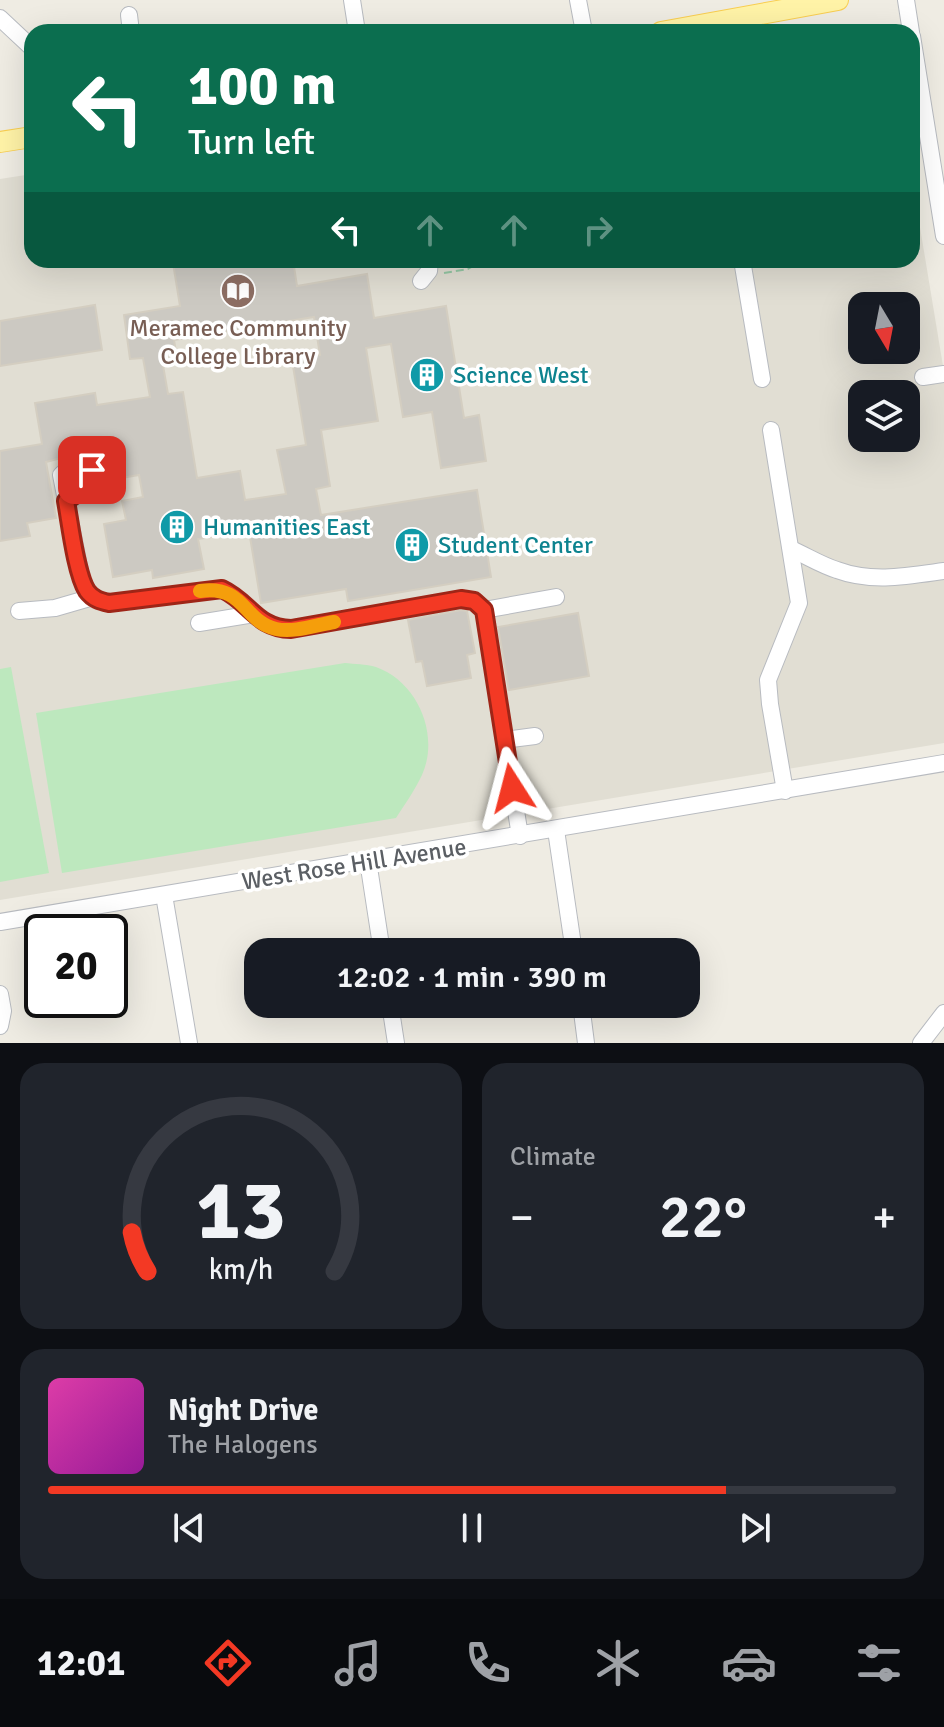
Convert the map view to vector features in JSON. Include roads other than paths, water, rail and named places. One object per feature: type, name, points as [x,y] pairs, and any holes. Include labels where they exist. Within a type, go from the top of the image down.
[{"type":"main road","points":[[705,24],[838,0]]},
{"type":"main road","points":[[0,142],[24,138]]},
{"type":"street","points":[[352,0],[356,24]]},
{"type":"street","points":[[578,0],[582,24]]},
{"type":"street","points":[[906,0],[910,24]]},
{"type":"street","points":[[0,18],[24,40]]},
{"type":"street","points":[[920,84],[944,236]]},
{"type":"street","points":[[743,268],[762,379]]},
{"type":"street","points":[[923,377],[944,374]]},
{"type":"street","points":[[771,430],[798,596],[797,610],[768,680],[785,791]]},
{"type":"street","points":[[66,501],[82,581],[93,597],[109,603],[222,589],[231,593],[264,623],[277,629],[291,629],[461,599],[474,601],[484,610],[520,836]]},
{"type":"street","points":[[791,549],[824,566],[858,575],[886,578],[944,571]]},
{"type":"street","points":[[19,611],[55,608],[93,597]]},
{"type":"street","points":[[484,610],[556,597]]},
{"type":"street","points":[[199,623],[254,614]]},
{"type":"street","points":[[504,740],[535,736]]},
{"type":"street","name":"West Rose Hill Avenue","points":[[0,922],[944,763]]},
{"type":"street","points":[[556,830],[572,938]]},
{"type":"street","points":[[368,861],[380,938]]},
{"type":"street","points":[[164,895],[189,1043]]},
{"type":"street","points":[[0,994],[3,1011],[0,1026]]},
{"type":"street","points":[[921,1043],[944,1013]]},
{"type":"street","points":[[392,1018],[396,1043]]},
{"type":"street","points":[[583,1018],[586,1043]]},
{"type":"place","name":"Meramec Community College Library","points":[[238,291]]},
{"type":"place","name":"Science West","points":[[427,375]]},
{"type":"place","name":"Humanities East","points":[[177,527]]},
{"type":"place","name":"Student Center","points":[[412,545]]}]
